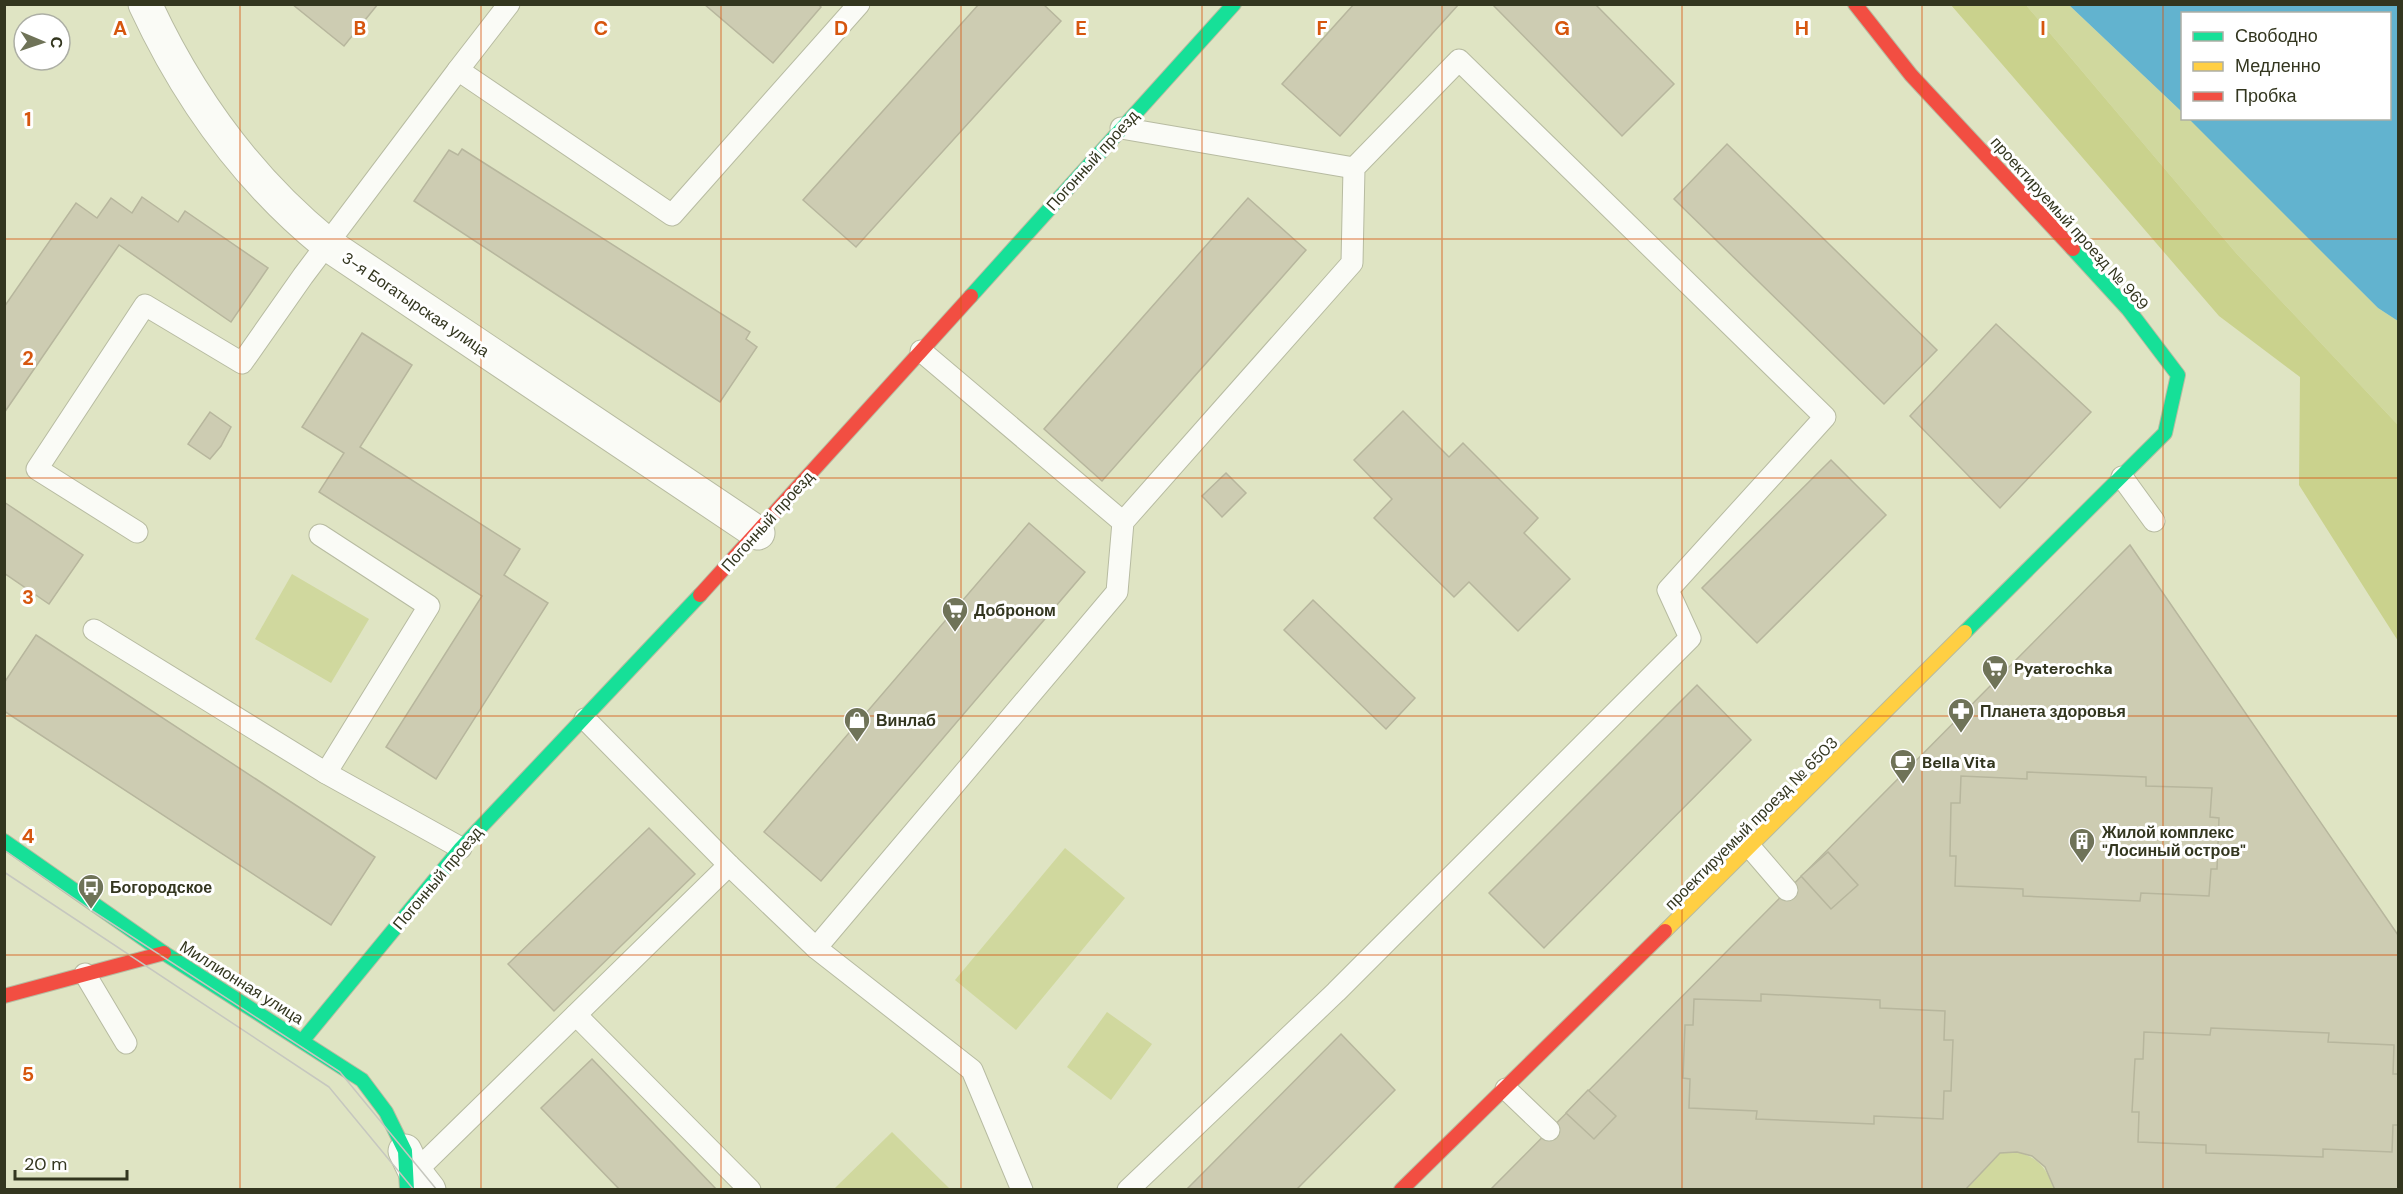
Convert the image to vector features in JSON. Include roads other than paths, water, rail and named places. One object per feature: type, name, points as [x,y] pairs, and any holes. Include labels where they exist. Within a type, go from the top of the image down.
[{"type":"street","name":"3-я Богатырская улица","points":[[145,4],[160,38],[228,146],[288,212],[327,244],[758,532]]},
{"type":"street","name":"Погонный проезд","points":[[303,1040],[461,848],[585,719],[758,532],[1234,4]]},
{"type":"street","name":"проектируемый проезд № 969","points":[[1855,4],[1911,75],[2128,309],[2178,375],[2165,433],[2122,477]]},
{"type":"street","name":"проектируемый проезд № 6503","points":[[1401,1190],[1506,1089],[2122,477]]},
{"type":"street","name":"Миллионная улица","points":[[4,841],[164,953],[303,1040],[362,1080],[386,1112],[414,1176]]},
{"type":"street","points":[[4,996],[164,953]]},
{"type":"lane","points":[[137,532],[37,470],[145,305],[242,363],[327,244],[509,4]]},
{"type":"lane","points":[[458,70],[672,215],[859,4]]},
{"type":"lane","points":[[816,948],[1117,592],[1123,522],[1352,263],[1354,168],[1459,60],[1826,417],[1668,590],[1690,638],[1336,992],[1128,1190]]},
{"type":"lane","points":[[1121,128],[1354,168]]},
{"type":"lane","points":[[921,351],[1123,522]]},
{"type":"lane","points":[[2122,477],[2154,521]]},
{"type":"lane","points":[[320,536],[429,606],[326,773]]},
{"type":"lane","points":[[94,630],[326,773],[461,848]]},
{"type":"lane","points":[[585,719],[729,865],[816,948],[972,1070],[1022,1190]]},
{"type":"lane","points":[[1750,847],[1787,890]]},
{"type":"lane","points":[[414,1176],[729,865]]},
{"type":"lane","points":[[85,974],[126,1043]]},
{"type":"lane","points":[[576,1016],[750,1190]]},
{"type":"lane","points":[[1506,1089],[1549,1130]]},
{"type":"water","points":[[2069,5],[2398,5],[2398,321],[2378,308],[2190,120],[2391,120],[2391,12],[2181,12],[2181,111]]},
{"type":"tram line","points":[[4,850],[91,910],[340,1072],[437,1190]]},
{"type":"tram line","points":[[4,872],[329,1087],[414,1190]]},
{"type":"place","name":"Доброном","points":[[955,633]]},
{"type":"place","name":"Pyaterochka","points":[[1995,691]]},
{"type":"place","name":"Планета здоровья","points":[[1961,734]]},
{"type":"place","name":"Винлаб","points":[[857,743]]},
{"type":"place","name":"Bella Vita","points":[[1903,785]]},
{"type":"place","name":"Жилой комплекс \"Лосиный остров\"","points":[[2082,864]]},
{"type":"place","name":"Богородское","points":[[91,910]]}]
